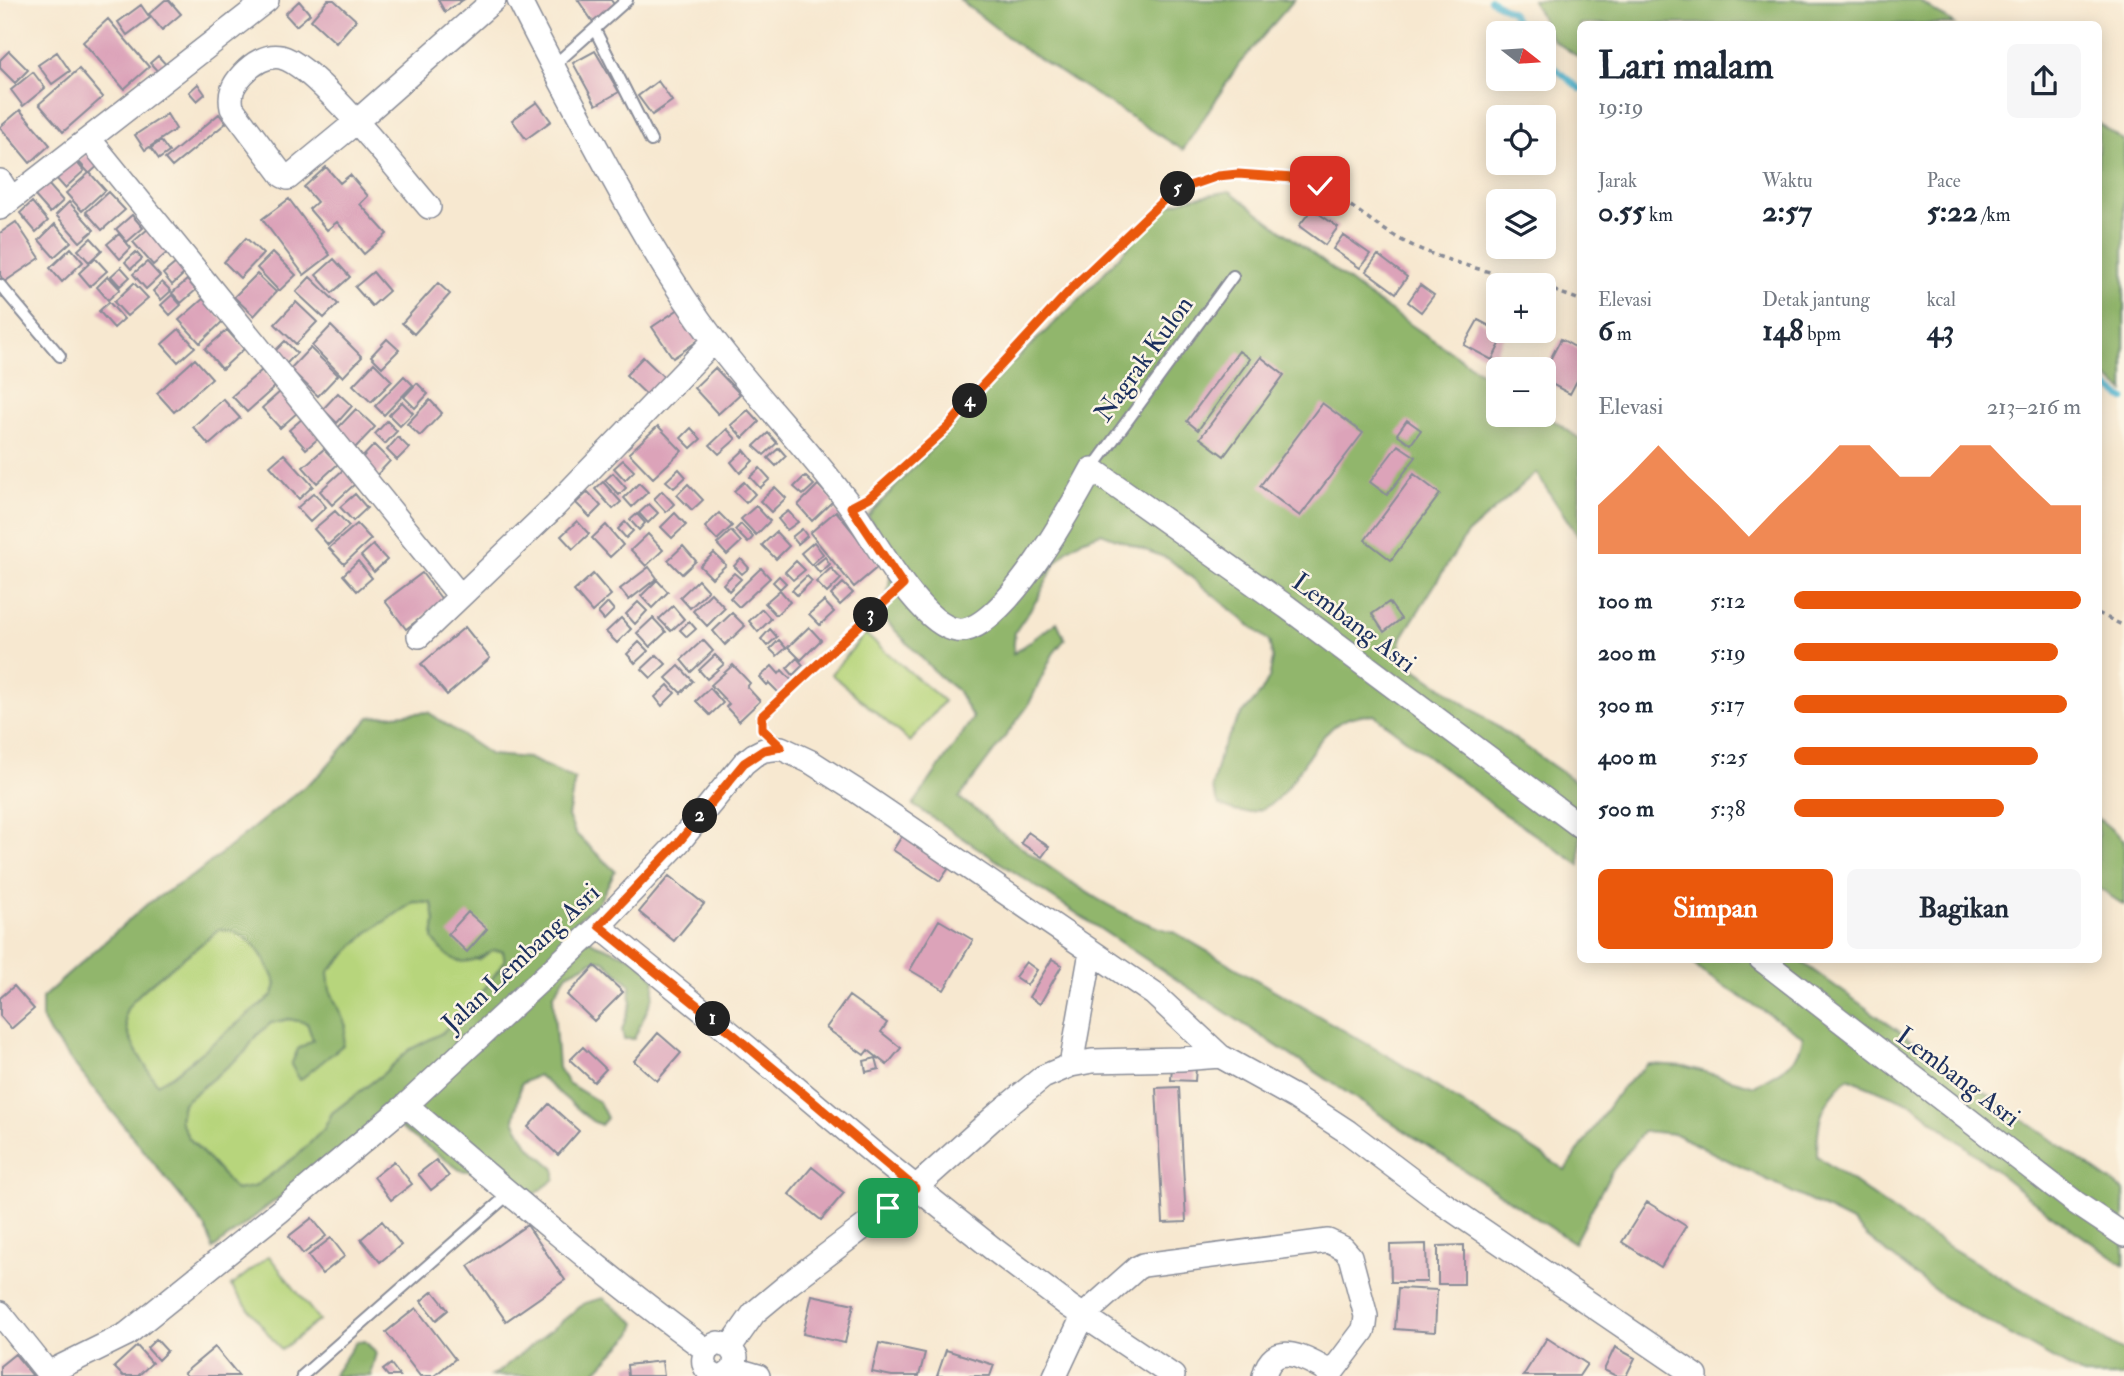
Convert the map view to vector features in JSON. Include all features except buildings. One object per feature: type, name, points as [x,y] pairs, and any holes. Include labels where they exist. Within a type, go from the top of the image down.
[{"type":"street","points":[[4,196],[90,140],[267,0]]},
{"type":"street","points":[[429,207],[356,122],[312,76],[289,60],[273,57],[256,63],[234,84],[232,108],[286,177],[291,176],[356,122],[494,0]]},
{"type":"street","points":[[519,0],[636,222],[714,341],[851,507],[903,585],[934,618],[956,630],[973,627],[993,614],[1017,589],[1092,469]]},
{"type":"street","points":[[90,140],[460,596]]},
{"type":"street","points":[[419,636],[555,506],[714,341]]},
{"type":"street","name":"Lembang Asri","points":[[1092,469],[1287,607],[1577,824]]},
{"type":"street","points":[[781,747],[811,762],[855,790],[1154,994],[1220,1056],[1296,1098],[1348,1132],[1438,1200],[1696,1376]]},
{"type":"street","name":"Jalan Lembang Asri","points":[[0,1313],[51,1375],[127,1334],[406,1105],[599,926],[679,842],[744,763],[764,750],[781,747]]},
{"type":"street","points":[[599,926],[734,1035],[915,1188],[1083,1316],[1173,1376]]},
{"type":"street","points":[[1071,1065],[1091,953]]},
{"type":"street","name":"Lembang Asri","points":[[1766,963],[2066,1195],[2124,1235]]},
{"type":"street","points":[[726,1367],[754,1314],[790,1283],[915,1188],[1043,1077],[1071,1065],[1091,1061],[1220,1056]]},
{"type":"street","points":[[406,1105],[509,1194],[661,1318],[706,1350],[718,1343],[726,1367]]},
{"type":"street","points":[[1055,1376],[1083,1316],[1131,1272],[1143,1265],[1328,1241],[1336,1243],[1350,1256],[1366,1320],[1363,1331],[1330,1374],[1295,1354],[1284,1354],[1270,1362],[1265,1376]]},
{"type":"street","points":[[726,1367],[758,1376]]},
{"type":"lane","points":[[552,67],[627,0]]},
{"type":"lane","points":[[595,30],[651,141]]},
{"type":"lane","name":"Nagrak Kulon","points":[[1092,469],[1233,276]]},
{"type":"lane","points":[[0,285],[60,356]]},
{"type":"lane","points":[[307,1374],[509,1194]]},
{"type":"path","points":[[851,507],[870,497],[949,426],[981,387],[1074,286],[1172,192],[1193,183],[1238,174],[1293,178],[1320,186],[1399,239],[1488,273]]},
{"type":"path","points":[[1556,291],[1577,299]]},
{"type":"path","points":[[781,747],[762,729],[762,716],[903,585]]},
{"type":"path","points":[[2102,615],[2124,626]]},
{"type":"green space","points":[[960,0],[1294,0],[1239,64],[1183,150],[1019,46]]},
{"type":"green space","points":[[1532,0],[1918,0],[1950,21],[1577,21],[1577,56],[1556,42],[1556,21],[1543,21]]},
{"type":"green space","points":[[2102,126],[2124,141],[2124,391],[2102,374]]},
{"type":"green space","points":[[1230,191],[1367,295],[1486,376],[1486,427],[1556,427],[1556,422],[1577,437],[1577,534],[1536,473],[1466,535],[1402,637],[1397,656],[1577,783],[1577,863],[1503,813],[1374,715],[1357,716],[1339,723],[1324,735],[1275,801],[1259,810],[1237,812],[1219,805],[1212,787],[1221,750],[1238,719],[1261,693],[1269,678],[1273,659],[1269,641],[1169,559],[1101,533],[1084,539],[1067,550],[1055,564],[1038,598],[1015,632],[1013,654],[1057,622],[1065,639],[1053,654],[1028,706],[959,798],[984,816],[997,830],[1081,889],[1126,914],[1174,932],[1393,1059],[1565,1170],[1621,1089],[1648,1064],[1684,1066],[1755,1086],[1786,1067],[1797,1055],[1803,1036],[1702,972],[1692,963],[1803,963],[2124,1191],[2124,1265],[2046,1211],[1914,1105],[1848,1078],[1826,1104],[1822,1113],[1817,1156],[1915,1226],[2124,1352],[2124,1376],[2084,1376],[1945,1298],[1867,1237],[1854,1223],[1675,1134],[1644,1131],[1610,1174],[1574,1243],[913,805],[973,718],[957,690],[938,675],[885,620],[892,560],[868,516],[1013,362],[1082,297],[1165,206]]},
{"type":"green space","points":[[865,634],[944,701],[910,742],[831,674]]},
{"type":"green space","points":[[428,712],[491,755],[528,758],[575,779],[568,816],[575,833],[615,871],[598,904],[577,920],[575,928],[594,943],[636,959],[655,979],[653,997],[634,1039],[624,1039],[622,1030],[631,1003],[630,984],[604,961],[595,960],[567,974],[553,996],[558,1068],[568,1083],[599,1102],[607,1118],[601,1125],[592,1121],[538,1075],[521,1084],[514,1120],[528,1145],[555,1169],[555,1179],[534,1195],[511,1187],[496,1174],[460,1170],[384,1116],[213,1249],[206,1228],[50,1034],[42,1018],[42,998],[147,904],[197,873],[320,774],[370,717]],"holes":[[[414,902],[432,903],[435,921],[433,939],[446,955],[467,962],[493,950],[503,951],[505,961],[482,992],[442,1033],[409,1050],[383,1074],[332,1113],[324,1129],[298,1155],[254,1187],[236,1190],[188,1137],[180,1120],[183,1103],[245,1052],[256,1036],[271,1023],[289,1019],[307,1023],[313,1040],[298,1049],[291,1065],[300,1080],[343,1045],[346,1026],[330,990],[328,972],[367,933]],[[219,929],[240,935],[256,948],[276,984],[273,995],[173,1075],[157,1084],[128,1033],[125,1016],[128,1007],[150,984]]]},
{"type":"green space","points":[[2102,821],[2124,840],[2124,905],[2102,891]]},
{"type":"green space","points":[[414,902],[432,903],[435,921],[433,939],[478,960],[493,950],[503,951],[505,960],[482,992],[442,1033],[409,1050],[383,1074],[332,1113],[324,1129],[298,1155],[254,1187],[236,1190],[188,1137],[180,1120],[183,1103],[245,1052],[256,1036],[271,1023],[289,1019],[307,1023],[313,1040],[298,1049],[346,1026],[330,990],[327,972],[367,933]]},
{"type":"green space","points":[[219,929],[240,935],[256,948],[276,984],[273,995],[173,1075],[157,1084],[128,1033],[125,1016],[128,1007],[150,984]]},
{"type":"green space","points":[[269,1256],[319,1320],[281,1350],[231,1286]]},
{"type":"green space","points":[[603,1298],[636,1323],[632,1334],[594,1373],[595,1376],[491,1376],[585,1303]]},
{"type":"green space","points":[[365,1341],[376,1353],[372,1376],[333,1376],[356,1342]]},
{"type":"waterway","points":[[1490,0],[1512,12],[1516,21]]},
{"type":"waterway","points":[[1556,69],[1577,86]]},
{"type":"waterway","points":[[2102,383],[2124,399]]},
{"type":"route","points":[[888,1208],[915,1188],[734,1035],[599,926],[679,842],[744,763],[764,750],[781,747],[762,729],[762,716],[903,585],[851,507],[870,497],[949,426],[981,387],[1074,286],[1172,192],[1218,176],[1238,174],[1269,174],[1320,186]]}]
